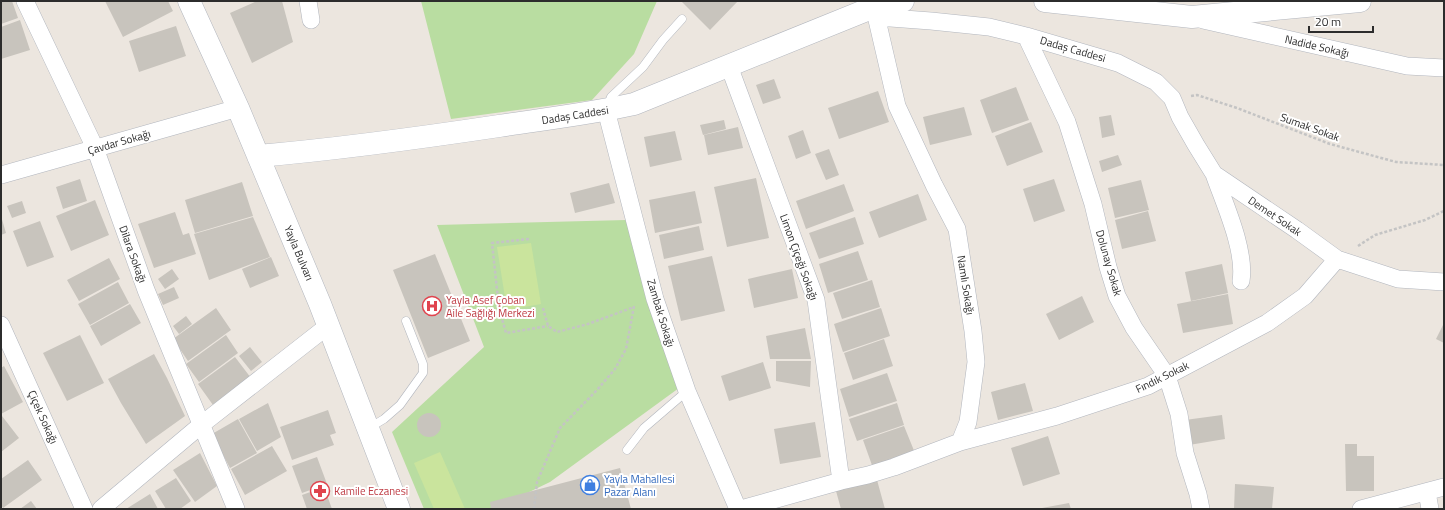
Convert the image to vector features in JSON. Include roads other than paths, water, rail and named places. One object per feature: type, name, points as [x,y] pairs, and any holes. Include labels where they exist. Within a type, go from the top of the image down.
[{"type":"street","name":"Dilara Sokağı","points":[[25,1],[95,148],[146,290],[236,509]]},
{"type":"street","name":"Yayla Bulvarı","points":[[189,1],[238,108],[258,156],[328,325],[400,509]]},
{"type":"street","points":[[308,1],[310,20]]},
{"type":"street","points":[[876,12],[902,1]]},
{"type":"street","points":[[1045,1],[1192,17],[1360,1]]},
{"type":"street","name":"Dadaş Caddesi","points":[[258,156],[336,149],[606,110],[634,104],[729,66],[876,12],[931,21],[989,27],[1026,36],[1118,63],[1156,82],[1172,98],[1183,123],[1214,174]]},
{"type":"street","name":"Namlı Sokağı","points":[[876,12],[897,106],[934,185],[957,229],[973,331],[976,362],[968,422],[960,442]]},
{"type":"street","name":"Nadide Sokağı","points":[[1192,17],[1407,66],[1444,68]]},
{"type":"street","name":"Dolunay Sokak","points":[[1026,36],[1067,122],[1093,204],[1108,267],[1117,296],[1134,328],[1167,376],[1179,414],[1185,453],[1198,494],[1201,509]]},
{"type":"street","name":"Limon Çiçeği Sokağı","points":[[729,66],[816,300],[841,480]]},
{"type":"street","name":"Çavdar Sokağı","points":[[1,175],[238,108]]},
{"type":"street","name":"Zambak Sokağı","points":[[606,110],[655,299],[687,391],[738,509]]},
{"type":"street","points":[[1214,174],[1239,247],[1242,271],[1241,281]]},
{"type":"street","name":"Demet Sokak","points":[[1214,174],[1337,259],[1398,279],[1444,282]]},
{"type":"street","name":"Fındık Sokak","points":[[960,442],[1057,416],[1148,386],[1267,323],[1304,296],[1337,259]]},
{"type":"street","points":[[101,509],[201,425],[328,325]]},
{"type":"street","name":"Çiçek Sokağı","points":[[1,326],[84,509]]},
{"type":"street","points":[[741,509],[841,480],[868,475],[894,467],[960,442]]},
{"type":"street","points":[[1360,509],[1444,487]]},
{"type":"street","points":[[1427,492],[1430,509]]},
{"type":"lane","points":[[606,110],[611,97],[643,67],[663,40],[682,19]]},
{"type":"lane","points":[[369,429],[384,419],[400,405],[423,372],[423,364],[406,321]]},
{"type":"lane","points":[[627,450],[644,428],[687,391]]},
{"type":"place","name":"Yayla Asef Çoban Aile Sağlığı Merkezi","points":[[432,306]]},
{"type":"place","name":"Yayla Mahallesi Pazar Alanı","points":[[590,485]]},
{"type":"place","name":"Kamile Eczanesi","points":[[320,491]]}]
